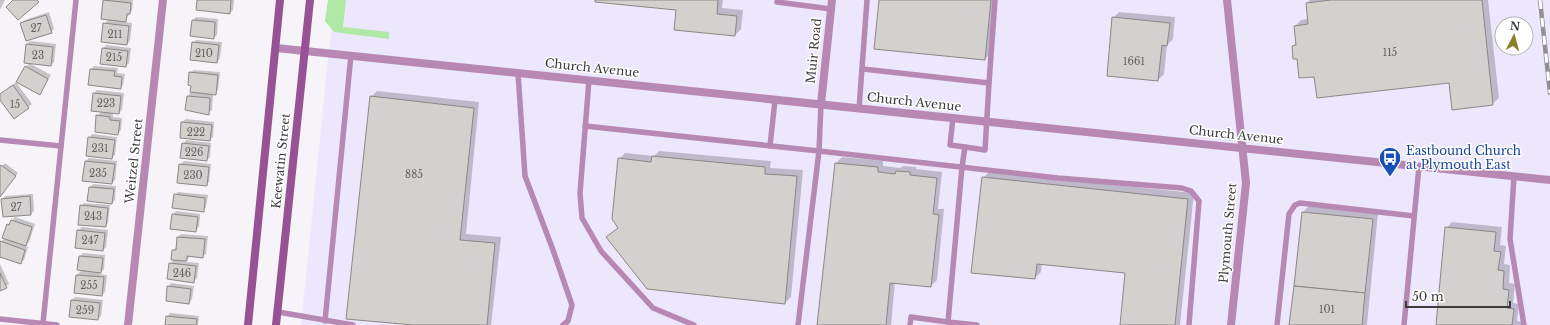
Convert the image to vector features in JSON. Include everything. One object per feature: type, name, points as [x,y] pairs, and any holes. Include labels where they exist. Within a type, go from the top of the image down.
[{"type":"main road","name":"Keewatin Street","points":[[248,325],[280,0]]},
{"type":"main road","name":"Keewatin Street","points":[[276,325],[310,0]]},
{"type":"street","name":"Weitzel Street","points":[[128,325],[163,0]]},
{"type":"street","name":"Muir Road","points":[[821,104],[832,0]]},
{"type":"street","name":"Plymouth Street","points":[[1227,0],[1246,183],[1231,325]]},
{"type":"street","name":"Church Avenue","points":[[276,48],[1550,180]]},
{"type":"lane","points":[[43,323],[76,0]]},
{"type":"lane","points":[[778,0],[777,2],[831,9]]},
{"type":"lane","points":[[859,109],[867,0]]},
{"type":"lane","points":[[953,118],[950,145],[985,150],[995,0]]},
{"type":"lane","points":[[325,321],[351,56]]},
{"type":"lane","points":[[863,69],[989,82]]},
{"type":"lane","points":[[518,73],[525,176],[572,305],[568,321],[563,325]]},
{"type":"lane","points":[[589,80],[580,193],[582,218],[601,251],[653,308],[694,325]]},
{"type":"lane","points":[[770,146],[776,100]]},
{"type":"lane","points":[[798,325],[819,151],[821,104]]},
{"type":"lane","points":[[585,126],[1058,178],[1182,188],[1191,192],[1199,201],[1189,325]]},
{"type":"lane","points":[[0,140],[61,146]]},
{"type":"lane","points":[[948,322],[965,147]]},
{"type":"lane","points":[[1404,325],[1419,166]]},
{"type":"lane","points":[[1514,176],[1510,239],[1524,325]]},
{"type":"lane","points":[[1277,325],[1289,214],[1295,205],[1300,203],[1414,216]]},
{"type":"lane","points":[[278,312],[352,325]]},
{"type":"lane","points":[[910,325],[911,317],[977,325]]},
{"type":"lane","points":[[0,319],[57,325]]},
{"type":"shaded area","points":[[334,0],[1550,0],[1550,325],[301,325]]},
{"type":"green space","points":[[328,0],[346,0],[343,27],[389,32],[389,39],[334,32],[325,21]]},
{"type":"building","points":[[13,0],[37,0],[39,2],[18,20],[6,7]]},
{"type":"building","points":[[103,0],[131,3],[130,14],[127,14],[126,22],[101,19]]},
{"type":"building","points":[[197,0],[231,0],[230,14],[196,10]]},
{"type":"building","points":[[595,0],[718,0],[717,14],[737,16],[735,36],[674,30],[676,10],[595,2]]},
{"type":"building","points":[[879,0],[991,0],[985,60],[874,49]]},
{"type":"building","points":[[1331,0],[1482,0],[1493,105],[1452,110],[1449,83],[1317,98],[1314,77],[1299,78],[1297,59],[1293,59],[1292,46],[1296,45],[1294,26],[1308,24],[1306,3]]},
{"type":"building","points":[[46,15],[52,33],[26,41],[20,23]]},
{"type":"building","points":[[1112,17],[1170,23],[1167,46],[1162,45],[1158,81],[1107,76]]},
{"type":"building","points":[[192,20],[215,22],[214,39],[190,36]]},
{"type":"building","points":[[103,23],[129,26],[127,45],[101,42]]},
{"type":"building","points":[[192,42],[219,45],[217,63],[190,60]]},
{"type":"building","points":[[26,44],[53,47],[51,66],[24,63]]},
{"type":"building","points":[[102,48],[128,51],[126,67],[100,64]]},
{"type":"building","points":[[25,66],[48,79],[40,95],[16,82]]},
{"type":"building","points":[[90,69],[115,71],[114,76],[122,77],[121,89],[88,85]]},
{"type":"building","points":[[189,72],[218,75],[216,95],[190,92],[191,86],[188,85]]},
{"type":"building","points":[[13,85],[29,108],[14,119],[0,100],[0,94]]},
{"type":"building","points":[[93,93],[121,96],[119,114],[91,111]]},
{"type":"building","points":[[187,96],[210,98],[209,115],[185,110]]},
{"type":"building","points":[[370,96],[474,108],[460,240],[495,243],[487,325],[413,325],[346,319]]},
{"type":"building","points":[[96,115],[110,117],[110,120],[120,121],[118,135],[95,132]]},
{"type":"building","points":[[181,122],[212,125],[210,141],[180,138]]},
{"type":"building","points":[[88,137],[115,140],[112,159],[86,156]]},
{"type":"building","points":[[182,143],[209,146],[207,161],[180,158]]},
{"type":"building","points":[[652,156],[765,167],[765,174],[797,176],[785,304],[647,289],[606,237],[618,228],[612,219],[618,158],[651,162]]},
{"type":"building","points":[[85,161],[115,164],[112,184],[82,181]]},
{"type":"building","points":[[835,163],[878,167],[878,172],[895,174],[896,171],[910,172],[910,175],[937,178],[933,214],[939,215],[931,287],[890,283],[886,325],[817,325]]},
{"type":"building","points":[[179,164],[209,167],[207,186],[177,183]]},
{"type":"building","points":[[1,165],[16,176],[0,197],[0,166]]},
{"type":"building","points":[[982,177],[1188,199],[1175,325],[1120,325],[1125,273],[1037,264],[1035,279],[971,273]]},
{"type":"building","points":[[89,187],[114,189],[112,204],[87,201]]},
{"type":"building","points":[[174,194],[205,198],[204,212],[172,208]]},
{"type":"building","points":[[30,196],[31,215],[3,217],[1,199]]},
{"type":"building","points":[[80,205],[108,208],[106,227],[78,225]]},
{"type":"building","points":[[1302,212],[1373,219],[1365,293],[1294,286]]},
{"type":"building","points":[[172,214],[198,217],[196,232],[170,229]]},
{"type":"building","points":[[11,220],[32,227],[26,246],[2,238],[7,224],[9,225]]},
{"type":"building","points":[[1445,227],[1496,232],[1494,251],[1501,252],[1498,270],[1504,271],[1503,289],[1509,290],[1507,308],[1514,309],[1512,325],[1436,325]]},
{"type":"building","points":[[77,230],[105,233],[103,251],[75,248]]},
{"type":"building","points":[[177,237],[205,239],[203,258],[187,256],[187,261],[171,260],[172,250],[176,250]]},
{"type":"building","points":[[0,241],[25,250],[21,264],[0,257]]},
{"type":"building","points":[[79,256],[103,258],[101,273],[77,270]]},
{"type":"building","points":[[169,263],[196,266],[194,283],[167,279]]},
{"type":"building","points":[[0,273],[7,288],[0,291]]},
{"type":"building","points":[[76,275],[104,277],[102,296],[74,293]]},
{"type":"building","points":[[167,286],[191,289],[189,304],[166,301]]},
{"type":"building","points":[[1294,286],[1365,293],[1362,325],[1289,325]]},
{"type":"building","points":[[71,300],[100,303],[98,320],[69,317]]},
{"type":"building","points":[[166,316],[197,319],[196,325],[165,325]]},
{"type":"railway","points":[[1540,0],[1550,93]]},
{"type":"place","name":"Eastbound Church at Plymouth East","points":[[1390,178]]}]
